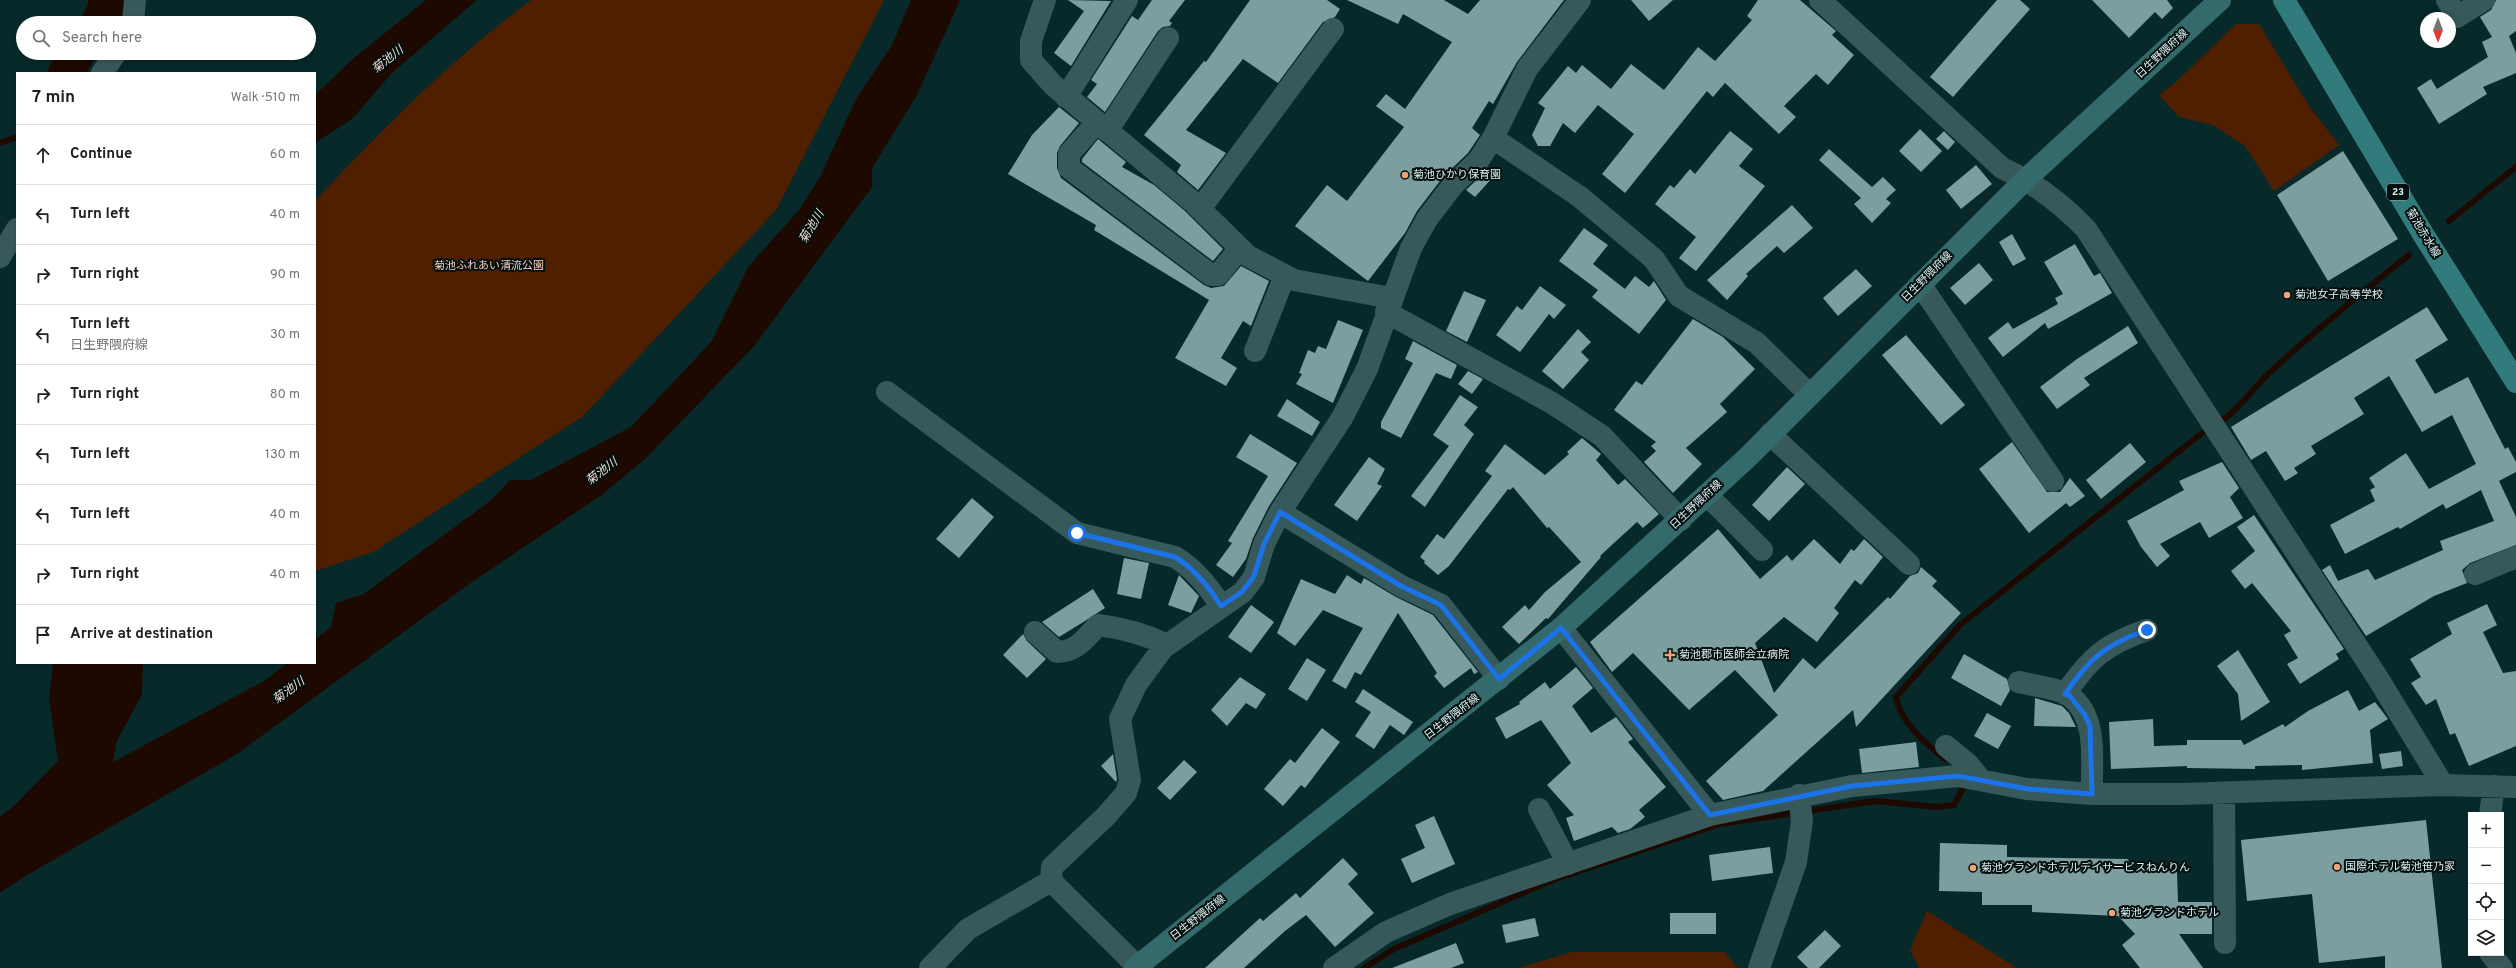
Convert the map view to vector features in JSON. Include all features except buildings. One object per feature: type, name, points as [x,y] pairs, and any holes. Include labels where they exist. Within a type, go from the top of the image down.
[{"type":"main road","name":"日生野隈府線","points":[[1137,968],[1561,628],[1681,520],[1770,434],[2026,179],[2220,0]]},
{"type":"main road","name":"菊池赤水線","points":[[2284,0],[2423,234],[2516,382]]},
{"type":"street","points":[[134,16],[135,0]]},
{"type":"street","points":[[1045,0],[1031,41],[1031,60],[1066,97],[1200,209],[1248,256],[1294,280],[1389,305],[1552,403],[1602,436],[1681,520]]},
{"type":"street","points":[[1066,97],[1127,0]]},
{"type":"street","points":[[1137,968],[1051,881],[1052,867],[1106,816],[1126,793],[1130,780],[1120,719],[1136,685],[1166,645],[1242,592],[1254,576],[1264,544],[1280,512],[1342,418],[1367,369],[1411,248],[1427,219],[1453,185],[1478,161],[1493,138],[1527,69],[1580,0]]},
{"type":"street","points":[[1820,0],[2002,168],[2026,179],[2064,206],[2086,229],[2379,680],[2443,785]]},
{"type":"street","points":[[2447,0],[2457,16],[2484,0]]},
{"type":"street","points":[[1200,209],[1333,29]]},
{"type":"street","points":[[1168,38],[1102,126],[1069,154],[1069,168],[1211,275],[1218,275],[1240,248]]},
{"type":"street","points":[[103,72],[111,60]]},
{"type":"street","points":[[1493,138],[1580,197],[1654,259],[1679,296],[1757,343],[1809,394]]},
{"type":"street","points":[[0,257],[16,231]]},
{"type":"street","points":[[1255,351],[1285,275]]},
{"type":"street","points":[[1920,284],[2053,481]]},
{"type":"street","points":[[887,392],[1077,533],[1175,557],[1186,564],[1211,590],[1221,606]]},
{"type":"street","points":[[1770,434],[1909,564]]},
{"type":"street","points":[[1707,495],[1762,550]]},
{"type":"street","points":[[1280,512],[1401,586],[1441,605],[1499,679]]},
{"type":"street","points":[[2475,574],[2516,557]]},
{"type":"street","points":[[1035,632],[1057,652],[1065,652],[1078,646],[1098,626],[1120,628],[1155,639],[1166,645]]},
{"type":"street","points":[[1561,628],[1710,815]]},
{"type":"street","points":[[2065,694],[2096,655],[2121,639],[2147,630]]},
{"type":"street","points":[[2019,682],[2069,695],[2085,715],[2090,726],[2092,794]]},
{"type":"street","points":[[1946,746],[1968,764],[1981,780]]},
{"type":"street","points":[[1334,968],[1386,932],[1450,904],[1710,815],[1799,795],[1852,786],[1951,776],[2028,789],[2092,794],[2224,793],[2443,785],[2516,787]]},
{"type":"street","points":[[2490,812],[2494,786]]},
{"type":"street","points":[[2224,793],[2225,943]]},
{"type":"street","points":[[1759,968],[1796,862],[1802,821],[1799,795]]},
{"type":"street","points":[[1539,809],[1568,864]]},
{"type":"street","points":[[930,968],[968,929],[1051,881]]},
{"type":"street","points":[[2492,956],[2502,968]]},
{"type":"green space","name":"菊池ふれあい清流公園","points":[[531,0],[884,0],[776,210],[582,417],[373,552],[316,571],[316,200],[418,96],[473,46]]},
{"type":"green space","points":[[2236,24],[2259,24],[2309,106],[2339,145],[2274,191],[2245,146],[2213,125],[2179,117],[2159,95],[2175,83]]},
{"type":"green space","points":[[1927,911],[2017,968],[1919,968],[1910,950]]},
{"type":"green space","points":[[1572,952],[1724,952],[1738,968],[1518,968]]},
{"type":"water","name":"菊池川","points":[[426,0],[477,0],[392,73],[352,119],[316,142],[316,94],[355,57]]},
{"type":"water","name":"菊池川","points":[[911,0],[960,0],[916,97],[872,168],[872,187],[755,345],[646,458],[603,494],[472,582],[237,754],[22,878],[0,893],[0,817],[16,804],[58,761],[49,698],[53,664],[143,664],[142,694],[116,743],[113,762],[266,680],[286,664],[316,664],[316,639],[331,627],[336,603],[364,594],[490,501],[510,480],[531,480],[631,427],[712,341],[748,267],[799,210],[820,177],[856,99],[892,45]]},
{"type":"waterway","points":[[102,16],[106,7],[106,0]]},
{"type":"waterway","points":[[67,72],[73,60]]},
{"type":"waterway","points":[[0,143],[16,137]]},
{"type":"waterway","points":[[2449,221],[2516,167]]},
{"type":"waterway","points":[[2224,419],[2286,358],[2409,255]]},
{"type":"waterway","points":[[1945,759],[1922,739],[1908,724],[1896,697],[1960,625],[2202,433]]},
{"type":"waterway","points":[[1364,968],[1394,949],[1553,880],[1720,824],[1875,801],[1937,807],[1954,805],[1962,790]]},
{"type":"place","name":"菊池ひかり保育園","points":[[1405,175]]},
{"type":"place","name":"菊池女子高等学校","points":[[2287,295]]},
{"type":"place","name":"菊池郡市医師会立病院","points":[[1670,655]]},
{"type":"place","name":"国際ホテル菊池笹乃家","points":[[2337,867]]},
{"type":"place","name":"菊池グランドホテルデイサービスねんりん","points":[[1973,868]]},
{"type":"place","name":"菊池グランドホテル","points":[[2112,913]]},
{"type":"route","points":[[1077,533],[1087,538],[1122,543],[1175,557],[1186,564],[1211,590],[1221,606],[1242,592],[1254,576],[1264,544],[1280,512],[1401,586],[1424,595],[1441,605],[1499,679],[1561,628],[1710,815],[1799,795],[1852,786],[1958,776],[2028,789],[2092,794],[2090,726],[2085,715],[2069,695],[2065,694],[2078,675],[2096,655],[2121,639],[2147,630]]}]
